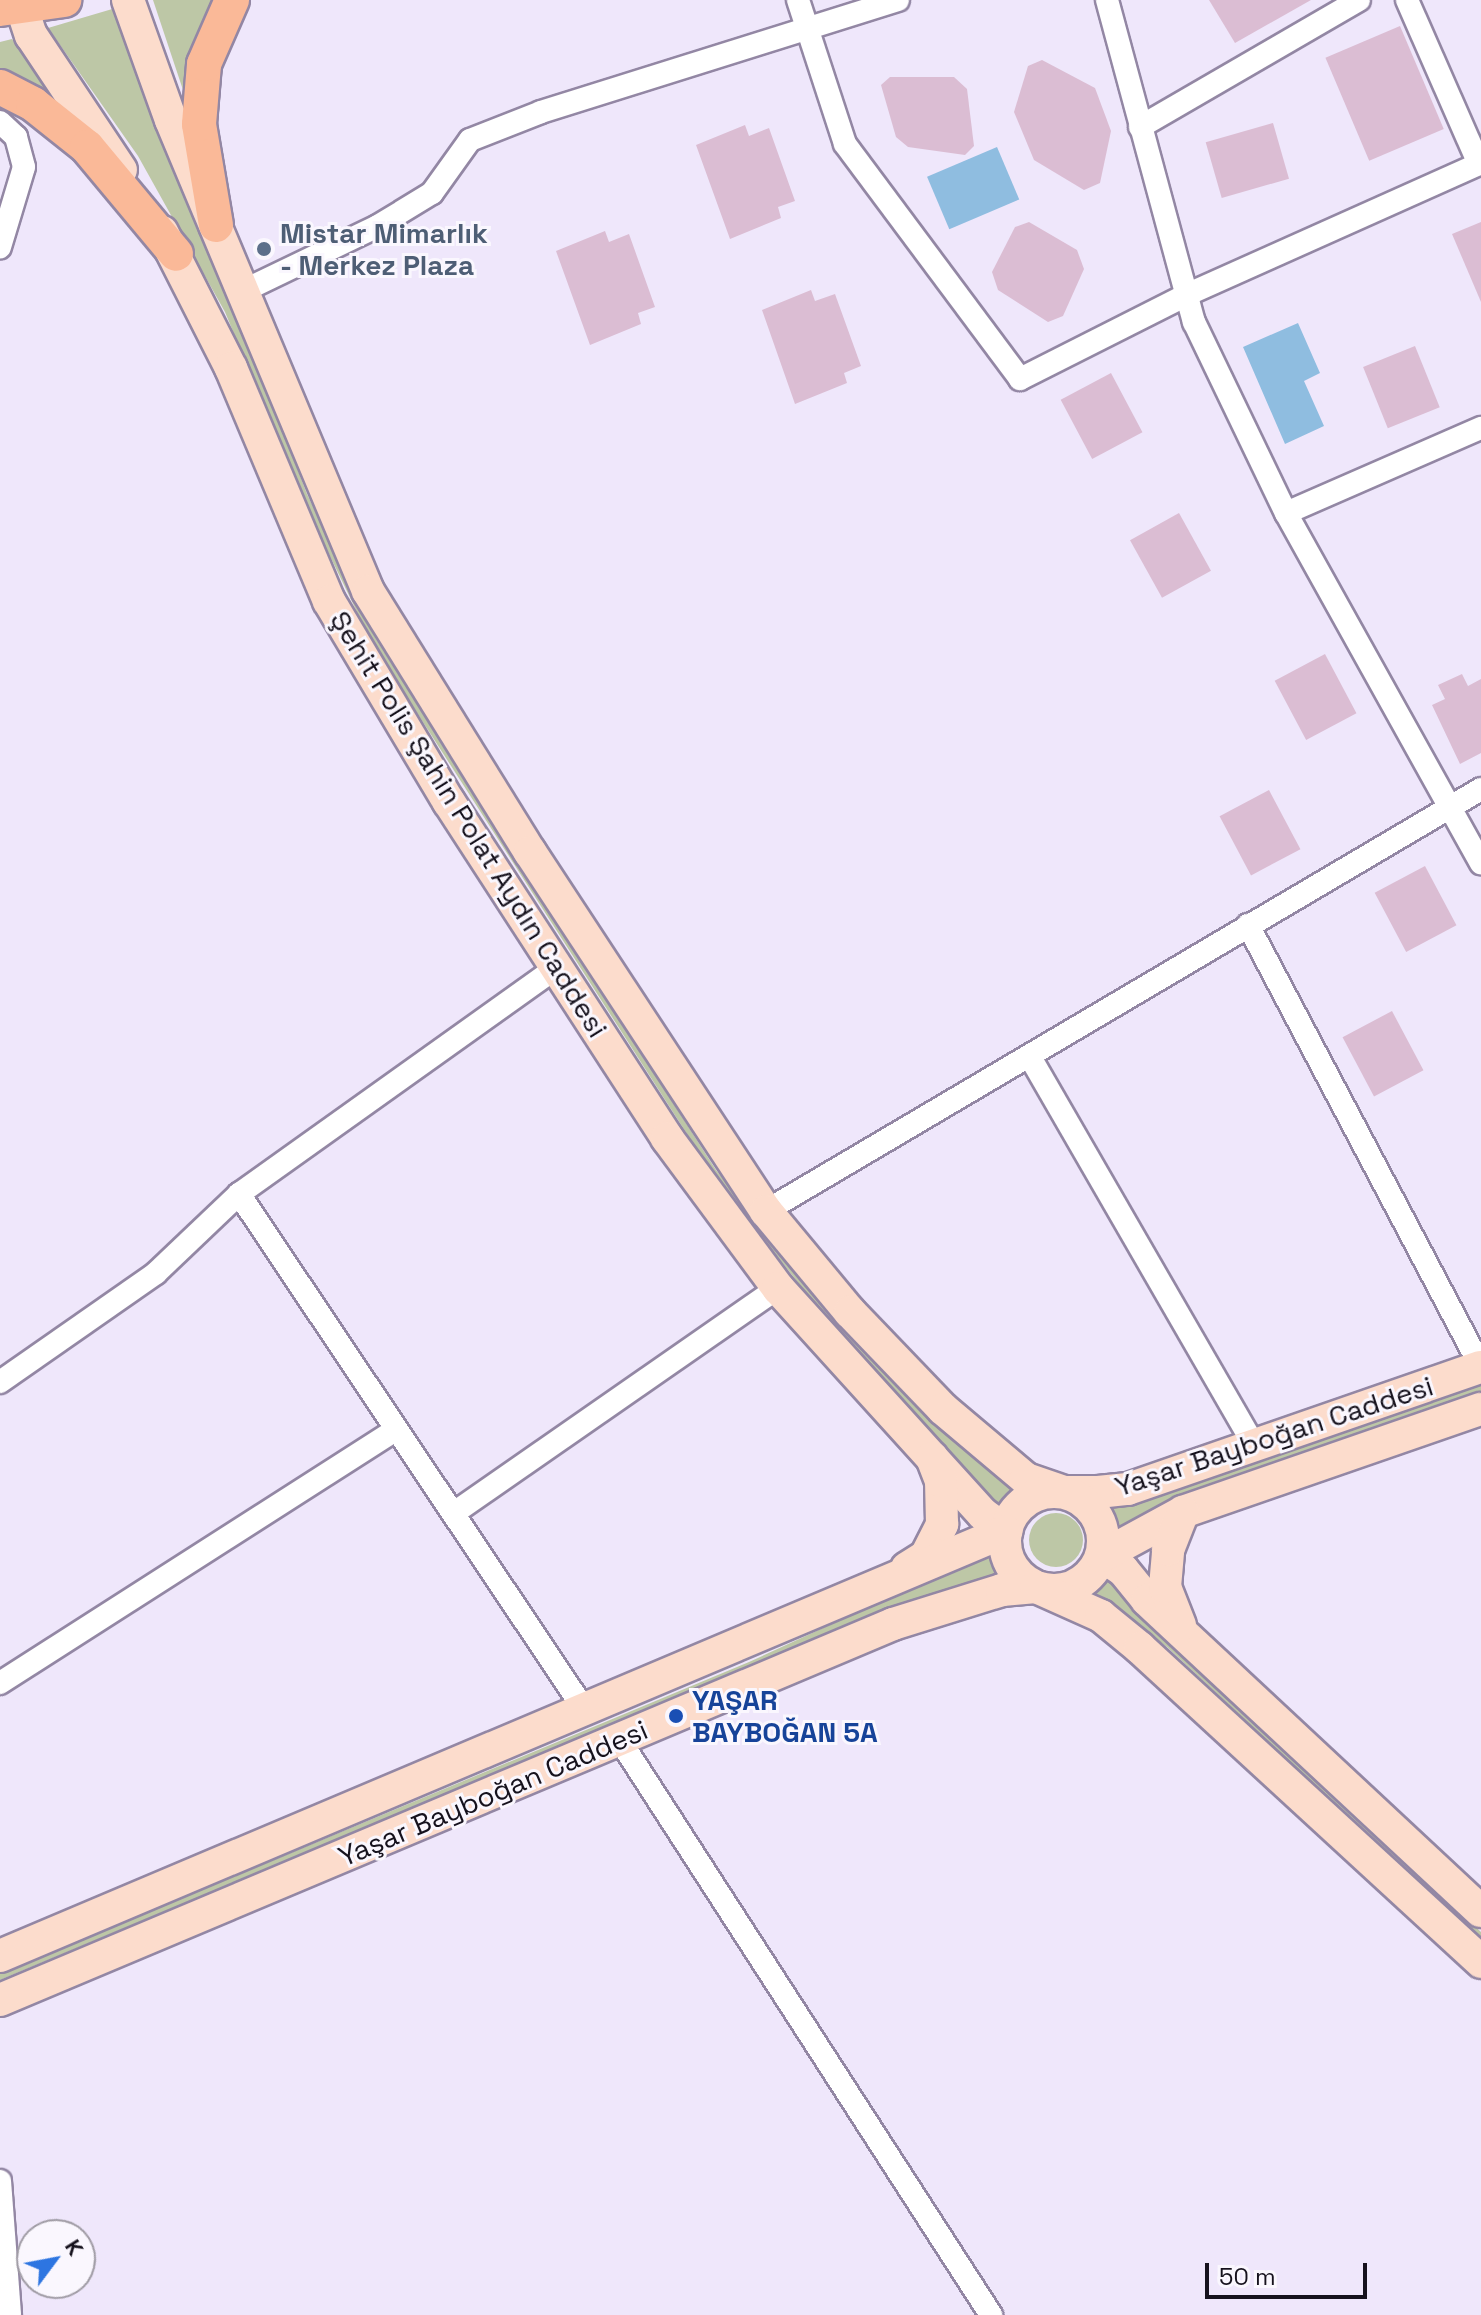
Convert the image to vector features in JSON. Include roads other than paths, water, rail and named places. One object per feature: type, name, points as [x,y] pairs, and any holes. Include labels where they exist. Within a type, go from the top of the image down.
[{"type":"main road","points":[[10,4],[64,0]]},
{"type":"main road","name":"Şehit Polis Şahin Polat Aydın Caddesi","points":[[128,0],[216,225],[368,591],[530,852],[766,1211],[850,1312],[943,1409],[1026,1479],[1064,1492]]},
{"type":"main road","points":[[216,225],[199,124],[204,64],[232,0]]},
{"type":"main road","name":"Şehit Polis Şahin Polat Aydın Caddesi","points":[[10,4],[176,254],[231,368],[329,601],[392,709],[667,1138],[778,1288],[983,1514],[1006,1531]]},
{"type":"main road","points":[[0,87],[33,104],[87,147],[176,254]]},
{"type":"main road","name":"Yaşar Bayboğan Caddesi","points":[[1064,1492],[1128,1489],[1481,1367]]},
{"type":"main road","name":"Yaşar Bayboğan Caddesi","points":[[1102,1556],[1183,1512],[1481,1409]]},
{"type":"main road","points":[[874,1591],[926,1556],[942,1524],[941,1481],[929,1451]]},
{"type":"main road","points":[[1036,1587],[1070,1588],[1085,1580],[1102,1556],[1099,1521],[1079,1498],[1064,1492],[1034,1496],[1011,1516],[1006,1531],[1011,1564],[1036,1587],[1101,1616],[1161,1665],[1481,1962]]},
{"type":"main road","points":[[1183,1512],[1168,1550],[1165,1587],[1185,1635]]},
{"type":"main road","name":"Yaşar Bayboğan Caddesi","points":[[0,1956],[874,1591],[1006,1531]]},
{"type":"main road","points":[[1102,1556],[1123,1570],[1185,1635],[1481,1911]]},
{"type":"main road","name":"Yaşar Bayboğan Caddesi","points":[[0,2000],[893,1624],[1002,1590],[1036,1587]]},
{"type":"street","points":[[798,0],[845,144],[1020,379],[1184,296],[1480,163],[1407,0]]},
{"type":"street","points":[[243,291],[378,226],[432,193],[470,140],[541,112],[898,0]]},
{"type":"street","points":[[1107,0],[1184,296],[1286,513],[1447,807],[1481,863]]},
{"type":"street","points":[[1140,127],[1359,0]]},
{"type":"street","points":[[0,122],[16,137],[24,167],[0,247]]},
{"type":"street","points":[[1286,513],[1481,428]]},
{"type":"street","points":[[766,1211],[1481,789]]},
{"type":"street","points":[[1248,925],[1481,1367]]},
{"type":"street","points":[[0,1382],[156,1273],[239,1194],[557,967]]},
{"type":"street","points":[[1030,1057],[1254,1445]]},
{"type":"street","points":[[239,1194],[586,1712]]},
{"type":"street","points":[[454,1513],[778,1288]]},
{"type":"street","points":[[0,1683],[396,1430]]},
{"type":"street","points":[[619,1739],[991,2315]]},
{"type":"street","points":[[0,2181],[10,2315]]},
{"type":"water","points":[[997,147],[1019,199],[949,229],[927,177]]},
{"type":"water","points":[[1298,323],[1320,373],[1304,381],[1324,426],[1285,444],[1243,347]]},
{"type":"place","name":"Mistar Mimarlık - Merkez Plaza","points":[[264,249]]},
{"type":"place","name":"YAŞAR BAYBOĞAN 5A","points":[[676,1716]]}]
